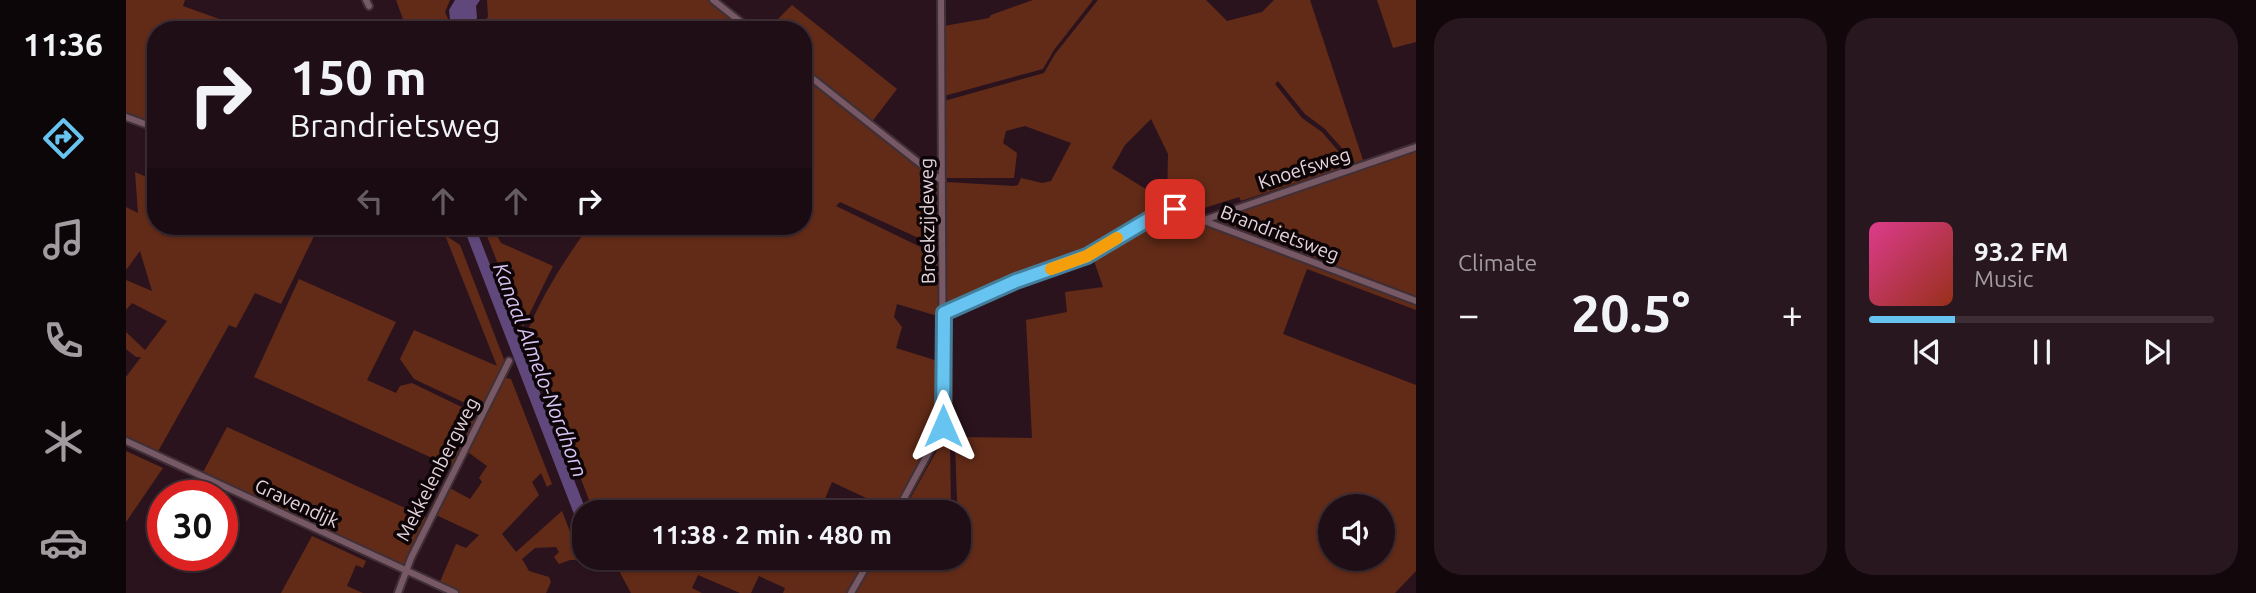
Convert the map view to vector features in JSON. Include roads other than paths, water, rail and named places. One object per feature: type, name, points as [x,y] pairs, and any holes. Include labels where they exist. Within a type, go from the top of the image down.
[{"type":"street","points":[[713,0],[740,21]]},
{"type":"street","name":"Broekzijdeweg","points":[[904,500],[943,426],[942,0]]},
{"type":"street","points":[[812,78],[942,181]]},
{"type":"street","points":[[126,117],[147,125]]},
{"type":"street","name":"Knoefsweg","points":[[1204,220],[1416,147]]},
{"type":"street","name":"Brandrietsweg","points":[[944,313],[1016,281],[1087,256],[1161,212],[1175,209],[1416,301]]},
{"type":"street","name":"Mekkelenbergweg","points":[[398,593],[406,570],[509,361]]},
{"type":"street","name":"Gravendijk","points":[[126,441],[455,593]]},
{"type":"street","points":[[851,593],[864,570]]},
{"type":"water label","name":"Kanaal Almelo-Nordhorn","points":[[540,370]]}]
